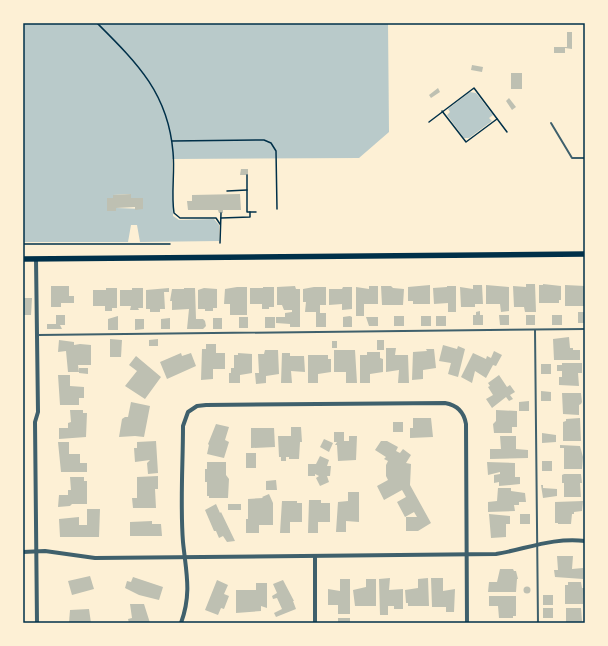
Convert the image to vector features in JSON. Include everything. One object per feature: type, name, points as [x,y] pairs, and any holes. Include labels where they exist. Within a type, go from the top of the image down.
[{"type":"main road","points":[[23,259],[585,254]]},
{"type":"street","points":[[36,259],[38,412],[35,422],[35,551],[37,623]]},
{"type":"street","points":[[181,623],[187,606],[188,571],[183,542],[183,426],[188,412],[197,406],[206,405],[445,403],[455,406],[461,412],[466,424],[467,623]]},
{"type":"street","points":[[23,552],[35,551],[95,558],[467,554],[510,552],[538,544],[564,540],[585,541]]},
{"type":"street","points":[[315,556],[315,623]]},
{"type":"lane","points":[[551,123],[572,158],[585,158]]},
{"type":"lane","points":[[38,335],[585,329]]},
{"type":"lane","points":[[535,330],[538,623]]},
{"type":"path","points":[[97,23],[131,57],[150,82],[165,111],[172,141],[174,214],[180,218],[216,218],[220,224]]},
{"type":"path","points":[[429,122],[474,88],[507,132]]},
{"type":"path","points":[[442,111],[466,142],[497,119]]},
{"type":"path","points":[[172,141],[264,140],[272,143],[276,151],[277,209]]},
{"type":"path","points":[[247,175],[247,212],[256,212]]},
{"type":"path","points":[[227,191],[247,190]]},
{"type":"path","points":[[221,218],[250,218],[250,212]]},
{"type":"path","points":[[220,243],[221,213]]},
{"type":"path","points":[[23,244],[170,244]]},
{"type":"shaded area","points":[[23,23],[388,23],[389,132],[359,158],[172,159],[173,216],[179,220],[214,219],[219,225],[219,241],[140,242],[137,225],[131,225],[128,242],[23,242]],"holes":[[[131,194],[131,198],[143,198],[143,209],[116,208],[113,195]]]},
{"type":"shaded area","points":[[470,92],[476,93],[493,115],[489,118],[492,121],[469,138],[464,138],[447,115],[450,112],[448,109]]},
{"type":"building","points":[[567,32],[572,32],[572,49],[565,48],[565,53],[554,53],[554,47],[567,47]]},
{"type":"building","points":[[472,65],[483,67],[482,72],[471,70]]},
{"type":"building","points":[[511,73],[522,73],[522,89],[511,89]]},
{"type":"building","points":[[438,88],[440,92],[431,98],[429,95]]},
{"type":"building","points":[[509,98],[516,107],[512,110],[506,101]]},
{"type":"building","points":[[241,169],[248,169],[248,175],[240,175]]},
{"type":"building","points":[[131,194],[131,198],[143,198],[143,209],[135,210],[135,207],[116,208],[116,211],[107,211],[107,198],[113,198],[113,195]]},
{"type":"building","points":[[240,194],[241,210],[223,210],[223,213],[219,213],[218,210],[188,210],[187,201],[192,201],[192,195]]},
{"type":"building","points":[[526,284],[535,284],[536,312],[525,312],[524,307],[514,307],[513,286],[526,287]]},
{"type":"building","points":[[430,285],[430,304],[413,304],[413,301],[408,301],[408,287]]},
{"type":"building","points":[[473,285],[482,285],[483,304],[475,304],[475,307],[461,307],[460,287],[473,289]]},
{"type":"building","points":[[486,285],[509,287],[509,311],[501,312],[500,304],[486,304]]},
{"type":"building","points":[[539,285],[561,286],[561,300],[559,300],[559,303],[539,303]]},
{"type":"building","points":[[565,285],[585,286],[585,306],[565,306]]},
{"type":"building","points":[[51,286],[69,286],[69,296],[74,296],[74,303],[61,303],[61,307],[51,307]]},
{"type":"building","points":[[295,286],[296,289],[300,289],[300,327],[290,327],[290,324],[276,323],[276,317],[285,317],[285,313],[292,312],[292,310],[284,310],[282,305],[277,305],[277,287]]},
{"type":"building","points":[[369,286],[378,286],[378,304],[364,304],[364,316],[356,316],[356,287],[369,289]]},
{"type":"building","points":[[381,286],[391,286],[393,288],[404,289],[403,305],[382,305]]},
{"type":"building","points":[[456,286],[456,312],[448,312],[448,303],[434,304],[433,288]]},
{"type":"building","points":[[247,287],[247,315],[230,315],[230,304],[224,304],[225,289]]},
{"type":"building","points":[[274,287],[274,307],[262,309],[262,304],[250,304],[250,288]]},
{"type":"building","points":[[326,287],[326,305],[320,305],[320,313],[326,313],[326,327],[316,327],[316,312],[305,312],[306,302],[303,302],[303,289]]},
{"type":"building","points":[[343,287],[352,287],[352,309],[342,310],[342,304],[329,305],[329,289],[342,289]]},
{"type":"building","points":[[106,288],[117,288],[117,308],[112,308],[112,311],[105,311],[105,306],[93,306],[93,290],[106,290]]},
{"type":"building","points":[[132,288],[143,288],[143,308],[138,308],[139,310],[130,310],[131,306],[120,306],[120,290],[132,290]]},
{"type":"building","points":[[169,288],[169,292],[164,292],[165,309],[160,309],[160,312],[150,312],[150,309],[146,309],[146,290]]},
{"type":"building","points":[[195,288],[196,319],[203,319],[205,321],[206,326],[203,329],[187,329],[189,309],[172,310],[172,301],[170,301],[172,289]]},
{"type":"building","points":[[204,288],[217,289],[217,308],[213,308],[213,311],[198,309],[198,290]]},
{"type":"building","points":[[23,298],[32,298],[31,315],[23,315]]},
{"type":"building","points":[[480,311],[480,315],[483,315],[483,325],[473,325],[473,315],[476,315],[476,312]]},
{"type":"building","points":[[578,312],[585,312],[585,323],[578,323]]},
{"type":"building","points":[[56,315],[65,315],[65,325],[60,325],[62,329],[47,329],[47,324],[56,324]]},
{"type":"building","points":[[499,315],[509,315],[509,325],[500,325]]},
{"type":"building","points":[[526,315],[535,315],[535,325],[526,325]]},
{"type":"building","points":[[552,315],[562,315],[562,325],[552,325]]},
{"type":"building","points":[[118,316],[118,330],[108,330],[108,319]]},
{"type":"building","points":[[394,316],[404,316],[404,326],[394,326]]},
{"type":"building","points":[[421,316],[431,316],[431,326],[421,326]]},
{"type":"building","points":[[436,316],[446,316],[446,326],[436,326]]},
{"type":"building","points":[[239,317],[248,317],[248,328],[239,328]]},
{"type":"building","points":[[265,317],[275,317],[275,328],[265,328]]},
{"type":"building","points":[[343,317],[352,317],[352,327],[343,327]]},
{"type":"building","points":[[366,317],[378,317],[378,326],[369,326]]},
{"type":"building","points":[[170,318],[170,329],[161,329],[161,319]]},
{"type":"building","points":[[213,318],[222,318],[222,329],[213,329]]},
{"type":"building","points":[[135,319],[144,319],[144,329],[135,330]]},
{"type":"building","points":[[569,337],[570,348],[573,348],[573,350],[580,350],[580,360],[554,360],[553,339]]},
{"type":"building","points":[[110,339],[122,340],[121,357],[110,357]]},
{"type":"building","points":[[158,339],[158,346],[149,346],[149,340]]},
{"type":"building","points":[[59,340],[74,342],[74,345],[91,345],[91,365],[78,365],[79,372],[68,372],[66,351],[58,352]]},
{"type":"building","points":[[377,340],[384,340],[384,350],[377,350]]},
{"type":"building","points":[[332,341],[337,341],[337,348],[332,348]]},
{"type":"building","points":[[206,344],[216,344],[216,353],[225,353],[225,369],[213,369],[213,379],[201,380],[202,349],[206,349]]},
{"type":"building","points":[[443,345],[457,349],[458,346],[465,349],[458,377],[448,374],[451,363],[439,361]]},
{"type":"building","points":[[386,348],[396,348],[395,355],[408,355],[409,383],[398,383],[399,370],[386,372]]},
{"type":"building","points":[[426,349],[434,349],[436,368],[423,370],[423,379],[412,380],[413,352],[427,351]]},
{"type":"building","points":[[265,350],[278,350],[279,374],[266,376],[266,383],[256,384],[255,373],[259,373],[258,354],[264,354]]},
{"type":"building","points":[[334,350],[355,350],[357,383],[346,383],[346,372],[334,372]]},
{"type":"building","points":[[494,351],[502,355],[496,366],[493,365],[486,378],[475,371],[472,383],[461,377],[473,353],[486,359],[487,356],[491,358]]},
{"type":"building","points":[[367,352],[380,352],[380,358],[383,359],[383,372],[370,374],[370,383],[360,383],[360,355],[367,355]]},
{"type":"building","points":[[181,353],[182,356],[191,353],[196,366],[167,379],[160,362]]},
{"type":"building","points":[[238,353],[252,354],[252,373],[240,375],[240,383],[229,383],[229,373],[231,373],[231,368],[234,368],[234,355],[238,355]]},
{"type":"building","points":[[282,353],[290,353],[290,356],[304,356],[305,372],[291,371],[292,383],[281,383]]},
{"type":"building","points":[[308,355],[328,355],[328,359],[331,359],[331,372],[318,374],[318,383],[308,383]]},
{"type":"building","points":[[136,356],[161,377],[145,399],[125,386],[137,371],[129,365]]},
{"type":"building","points":[[562,363],[582,363],[582,373],[578,373],[579,386],[559,385],[559,377],[562,377],[562,371],[557,371],[557,365],[562,365]]},
{"type":"building","points":[[541,364],[551,364],[551,374],[541,374]]},
{"type":"building","points":[[79,368],[88,368],[88,374],[79,373]]},
{"type":"building","points":[[58,375],[70,375],[70,386],[84,387],[84,398],[79,398],[79,405],[60,405]]},
{"type":"building","points":[[499,375],[507,387],[510,385],[515,392],[510,395],[513,399],[509,401],[506,397],[492,408],[486,399],[493,395],[488,387],[490,386],[488,383]]},
{"type":"building","points":[[541,391],[551,392],[551,401],[541,401]]},
{"type":"building","points":[[562,393],[581,393],[582,402],[579,405],[579,415],[563,414]]},
{"type":"building","points":[[529,401],[529,411],[519,411],[519,402]]},
{"type":"building","points":[[131,402],[150,406],[144,437],[119,437],[122,419],[128,417]]},
{"type":"building","points":[[70,410],[83,410],[83,413],[87,413],[86,437],[59,439],[59,428],[68,428],[68,423],[71,422]]},
{"type":"building","points":[[496,410],[517,411],[517,427],[512,427],[512,433],[494,433],[493,424],[496,421]]},
{"type":"building","points":[[413,418],[431,418],[433,437],[410,438],[410,428],[413,428]]},
{"type":"building","points":[[580,418],[581,441],[563,441],[563,422],[566,421],[566,419]]},
{"type":"building","points":[[393,422],[403,422],[403,432],[393,432]]},
{"type":"building","points":[[216,424],[229,427],[225,440],[229,442],[224,458],[207,454],[208,444]]},
{"type":"building","points":[[291,427],[301,427],[302,442],[300,442],[299,459],[289,459],[289,457],[286,457],[286,461],[281,461],[281,457],[279,457],[278,436],[291,436]]},
{"type":"building","points":[[251,428],[274,428],[275,447],[251,448]]},
{"type":"building","points":[[334,432],[344,432],[344,441],[349,441],[349,436],[357,436],[356,460],[338,461],[337,445],[335,445],[337,442],[334,442]]},
{"type":"building","points":[[542,433],[556,435],[556,442],[542,443]]},
{"type":"building","points":[[500,436],[516,436],[516,449],[528,450],[528,458],[490,459],[490,449],[501,449]]},
{"type":"building","points":[[324,439],[333,443],[329,452],[320,447]]},
{"type":"building","points":[[156,441],[158,473],[148,474],[147,463],[150,460],[135,462],[134,448],[137,448],[137,442]]},
{"type":"building","points":[[381,441],[387,441],[398,447],[396,451],[400,453],[403,449],[411,455],[406,463],[411,464],[410,485],[431,523],[418,531],[406,531],[406,517],[417,517],[414,512],[405,517],[397,502],[406,497],[402,490],[384,500],[377,486],[388,480],[386,476],[386,465],[388,461],[384,459],[386,457],[375,450]]},
{"type":"building","points":[[58,442],[69,442],[69,454],[80,454],[80,463],[87,463],[87,472],[61,472]]},
{"type":"building","points":[[560,445],[580,446],[583,457],[582,469],[564,469],[564,448],[560,448]]},
{"type":"building","points":[[246,453],[256,453],[256,468],[246,468]]},
{"type":"building","points":[[320,456],[329,460],[327,466],[331,466],[330,476],[327,476],[329,482],[320,486],[316,478],[319,476],[315,474],[315,476],[308,476],[308,464],[316,464]]},
{"type":"building","points":[[542,461],[552,461],[552,471],[542,471]]},
{"type":"building","points":[[207,462],[226,462],[226,475],[229,479],[228,498],[209,498],[209,496],[207,496],[205,469],[207,469]]},
{"type":"building","points":[[487,462],[515,463],[515,477],[520,477],[520,484],[499,486],[499,482],[494,483],[494,475],[500,474],[500,472],[488,475]]},
{"type":"building","points":[[581,474],[581,497],[564,497],[564,483],[562,483],[562,475]]},
{"type":"building","points":[[158,476],[158,489],[155,489],[156,508],[133,508],[132,498],[137,498],[137,477]]},
{"type":"building","points":[[70,477],[84,477],[84,481],[87,481],[87,504],[72,504],[70,506],[58,507],[59,495],[68,495],[68,490],[71,490]]},
{"type":"building","points":[[276,480],[277,490],[266,490],[266,481]]},
{"type":"building","points":[[541,485],[543,485],[543,488],[557,489],[557,496],[543,498]]},
{"type":"building","points":[[498,488],[511,488],[511,491],[525,493],[526,502],[519,502],[519,505],[514,505],[515,511],[488,512],[488,502],[497,501]]},
{"type":"building","points":[[348,492],[359,492],[359,522],[346,521],[346,532],[336,532],[338,502],[348,501]]},
{"type":"building","points":[[269,494],[273,503],[273,525],[259,525],[259,533],[246,533],[248,499],[263,498],[262,497]]},
{"type":"building","points":[[309,500],[321,500],[321,503],[330,503],[330,522],[318,522],[318,533],[308,533]]},
{"type":"building","points":[[282,501],[297,501],[297,503],[302,503],[302,522],[290,522],[290,533],[280,533]]},
{"type":"building","points":[[583,501],[582,511],[574,512],[574,514],[572,514],[571,524],[555,523],[555,502]]},
{"type":"building","points":[[216,504],[235,541],[227,542],[223,536],[219,538],[216,531],[214,531],[205,510]]},
{"type":"building","points":[[228,504],[241,504],[241,510],[228,510]]},
{"type":"building","points":[[87,509],[100,509],[99,537],[60,537],[59,519],[79,517],[79,525],[87,525]]},
{"type":"building","points":[[489,514],[510,516],[510,524],[506,524],[506,537],[491,538]]},
{"type":"building","points":[[520,514],[530,514],[530,524],[520,524]]},
{"type":"building","points":[[152,521],[152,524],[161,524],[162,536],[130,536],[130,522]]},
{"type":"building","points":[[557,556],[573,556],[572,569],[583,568],[583,579],[555,577],[554,570],[558,570]]},
{"type":"building","points":[[500,569],[513,569],[516,571],[518,579],[516,592],[488,592],[489,582],[497,582]]},
{"type":"building","points":[[90,576],[94,589],[72,595],[68,581]]},
{"type":"building","points":[[133,577],[163,587],[159,600],[139,595],[125,588],[127,581],[131,582]]},
{"type":"building","points":[[390,578],[389,590],[403,589],[403,609],[394,609],[394,606],[388,606],[388,615],[380,615],[379,579]]},
{"type":"building","points":[[428,578],[429,606],[408,606],[408,603],[406,603],[405,590],[418,588],[418,579]]},
{"type":"building","points":[[431,578],[443,578],[443,591],[455,589],[454,612],[446,612],[446,607],[432,607]]},
{"type":"building","points":[[340,579],[350,579],[350,614],[338,614],[338,605],[328,605],[328,589],[340,591]]},
{"type":"building","points":[[366,579],[376,579],[376,606],[355,606],[353,590],[366,587]]},
{"type":"building","points":[[217,580],[228,585],[224,594],[229,596],[224,609],[221,608],[218,615],[205,610]]},
{"type":"building","points":[[283,580],[294,601],[296,609],[276,617],[274,613],[282,609],[277,598],[273,599],[272,596],[277,593],[273,584]]},
{"type":"building","points":[[568,582],[581,582],[582,588],[584,588],[583,604],[565,604],[565,585],[568,585]]},
{"type":"building","points":[[256,583],[267,583],[267,608],[261,606],[261,611],[236,613],[236,590],[256,590]]},
{"type":"building","points":[[527,587],[530,590],[527,593],[524,590]]},
{"type":"building","points":[[543,595],[553,595],[553,605],[543,605]]},
{"type":"building","points":[[489,596],[516,596],[516,616],[513,616],[513,618],[499,618],[498,606],[489,606]]},
{"type":"building","points":[[130,604],[144,604],[150,623],[129,623],[128,619],[132,618]]},
{"type":"building","points":[[543,608],[553,608],[553,618],[543,618]]},
{"type":"building","points":[[566,608],[581,608],[583,623],[566,623]]},
{"type":"building","points":[[89,609],[91,623],[69,623],[70,610]]},
{"type":"building","points":[[338,618],[350,618],[350,623],[338,623]]}]
